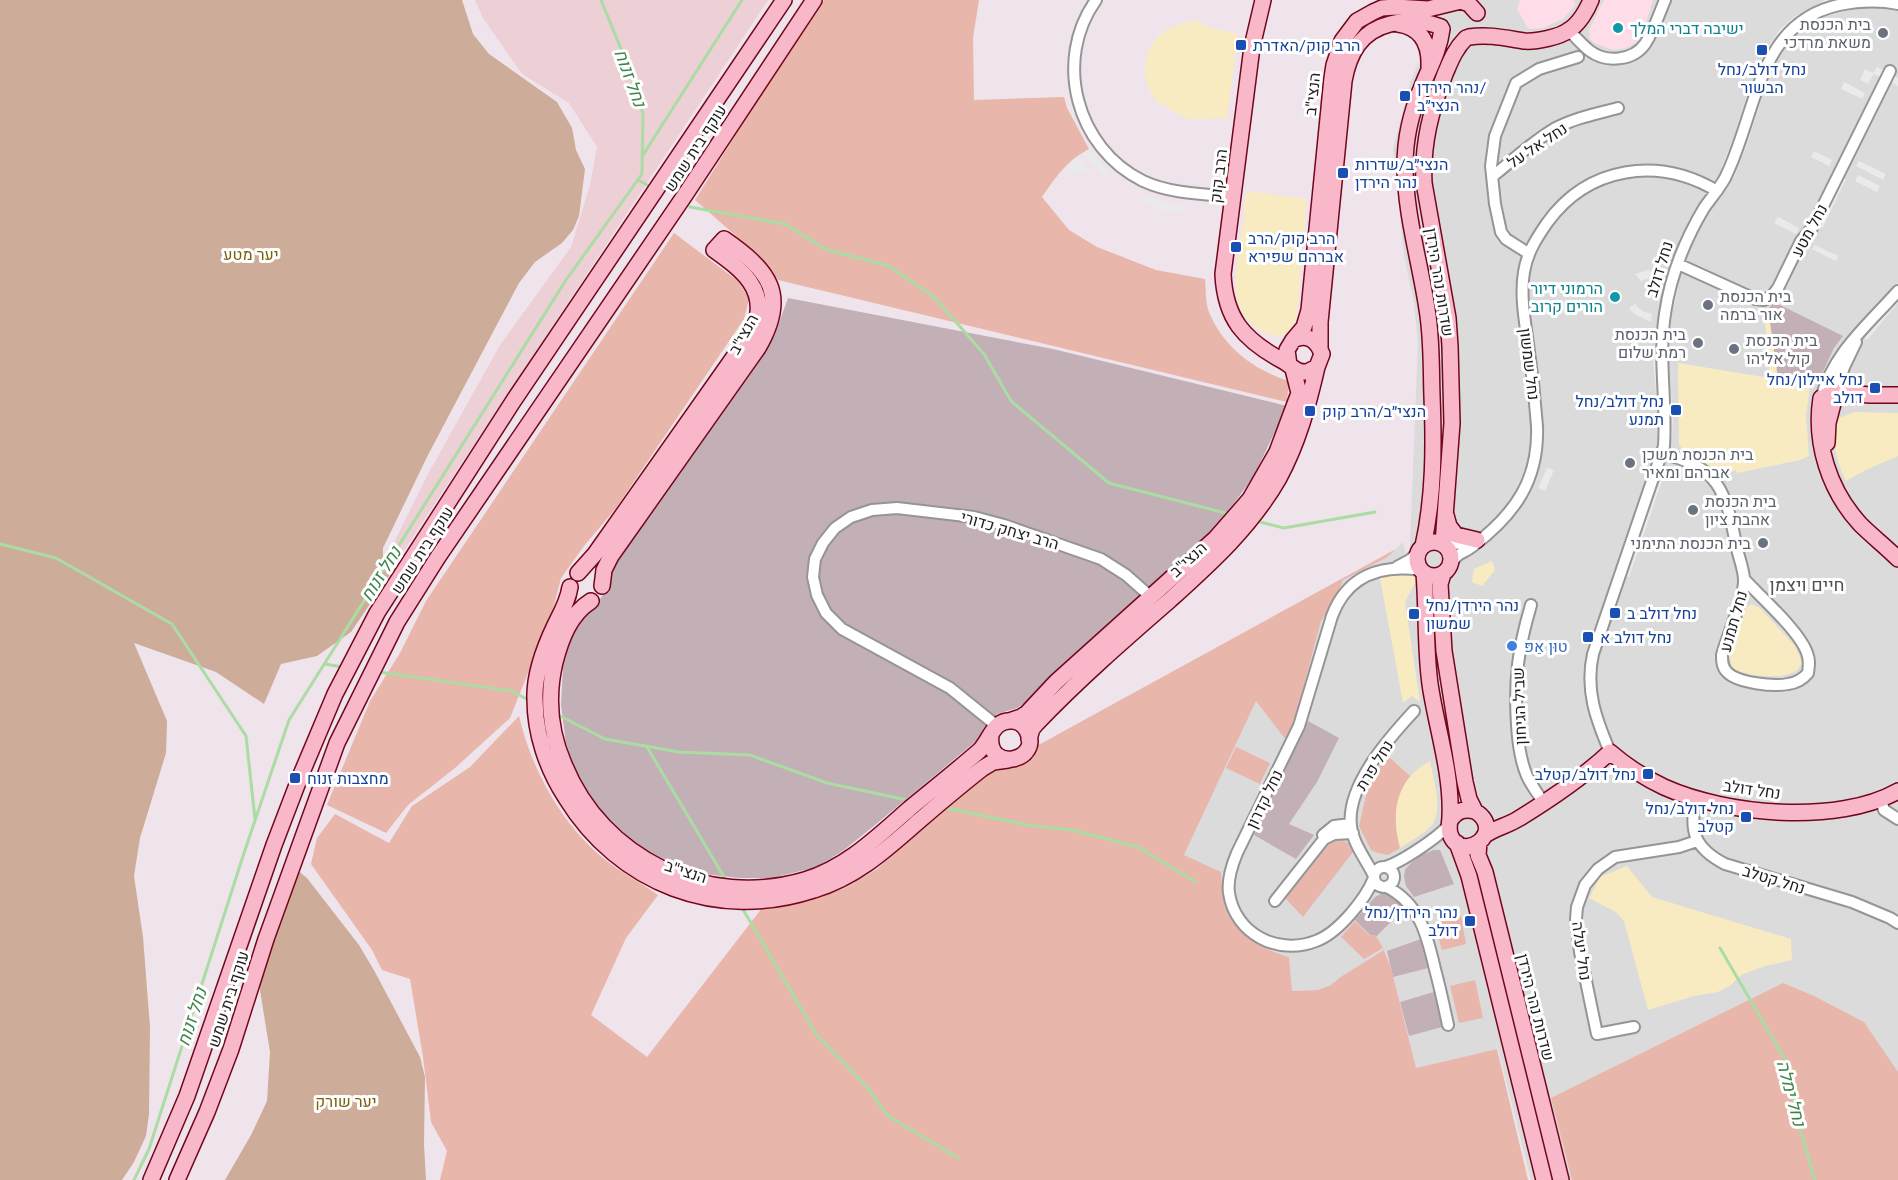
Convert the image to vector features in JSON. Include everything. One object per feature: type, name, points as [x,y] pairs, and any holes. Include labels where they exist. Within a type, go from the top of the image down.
[{"type":"street","name":"עוקף בית שמש","points":[[151,1180],[187,1096],[274,845],[300,777],[335,694],[372,623],[514,400],[784,0]]},
{"type":"street","name":"עוקף בית שמש","points":[[177,1180],[207,1112],[231,1049],[266,939],[337,743],[397,622],[814,0]]},
{"type":"street","points":[[1096,0],[1078,34],[1073,69],[1079,106],[1098,142],[1122,168],[1142,180],[1169,189],[1234,197]]},
{"type":"street","name":"הרב קוק","points":[[1263,0],[1252,47],[1223,274],[1224,292],[1233,318],[1242,331],[1255,344],[1291,367]]},
{"type":"street","name":"הרב קוק","points":[[1258,21],[1271,0]]},
{"type":"street","points":[[1395,7],[1426,0]]},
{"type":"street","points":[[1507,37],[1467,3],[1453,2],[1441,12],[1441,28],[1454,39],[1483,35],[1526,41],[1569,31],[1584,13],[1591,0]]},
{"type":"street","points":[[1569,31],[1596,55],[1614,59],[1629,56],[1641,49],[1647,42],[1665,0]]},
{"type":"street","name":"נחל דולב","points":[[1898,4],[1876,1],[1830,7],[1800,22],[1785,35],[1765,68],[1742,140],[1724,179],[1687,240],[1678,264],[1662,332],[1661,354],[1666,417],[1662,454],[1593,654],[1590,670],[1592,704],[1610,752],[1665,788],[1737,807],[1788,812],[1854,807],[1881,800],[1898,791]]},
{"type":"street","name":"הנצי\"ב","points":[[1293,341],[1305,324],[1309,310],[1332,78],[1337,52],[1342,41],[1357,21],[1382,8],[1428,9],[1453,2]]},
{"type":"street","points":[[1467,38],[1476,28],[1477,11]]},
{"type":"street","name":"הנצי\"ב","points":[[1320,348],[1320,322],[1346,71],[1353,51],[1366,34],[1384,25],[1415,21],[1441,28]]},
{"type":"street","points":[[1391,24],[1408,26],[1419,32],[1429,51],[1429,70]]},
{"type":"street","name":"שדרות נהר הירדן","points":[[1421,549],[1430,502],[1434,432],[1432,354],[1429,318],[1409,205],[1405,168],[1409,127],[1429,70],[1438,53],[1441,28]]},
{"type":"street","name":"שדרות נהר הירדן","points":[[1444,545],[1452,423],[1450,346],[1448,318],[1424,183],[1424,151],[1430,116],[1437,94],[1455,49],[1467,38]]},
{"type":"street","points":[[1528,253],[1506,239],[1501,232],[1495,204],[1491,154],[1495,136],[1516,83],[1539,69],[1578,57]]},
{"type":"street","name":"נחל מטע","points":[[1678,264],[1755,299],[1764,300],[1772,296],[1801,241],[1812,228],[1890,71]]},
{"type":"street","name":"נחל אל על","points":[[1493,176],[1528,147],[1555,129],[1580,118],[1618,108]]},
{"type":"street","name":"נחל שמשון","points":[[1446,570],[1457,555],[1474,546],[1478,539],[1508,516],[1527,486],[1538,447],[1533,383],[1522,298],[1528,253],[1540,233],[1563,205],[1585,187],[1608,177],[1637,171],[1659,171],[1695,179],[1717,190]]},
{"type":"street","name":"הנצי\"ב","points":[[578,573],[597,551],[755,327],[759,308],[755,290],[743,274],[714,250],[724,239],[746,255],[764,273],[773,294],[773,319],[758,348],[611,556],[604,570],[602,586]]},
{"type":"street","points":[[1898,291],[1846,347],[1831,369],[1827,429],[1829,470],[1832,481],[1852,514],[1898,559]]},
{"type":"street","points":[[1242,331],[1260,342],[1279,346],[1300,337],[1309,338],[1320,348],[1322,357],[1317,367],[1307,372],[1291,367],[1286,353],[1293,341]]},
{"type":"street","points":[[1830,398],[1860,334]]},
{"type":"street","name":"הנצי\"ב","points":[[591,601],[580,609],[562,640],[555,665],[550,707],[560,755],[579,796],[605,829],[642,859],[694,882],[741,888],[778,886],[806,879],[834,868],[859,852],[979,752],[999,727],[1027,713],[1056,682],[1216,538],[1239,513],[1259,484],[1284,435],[1299,393],[1291,367]]},
{"type":"street","name":"הנצי\"ב","points":[[1029,739],[1036,724],[1066,693],[1226,549],[1249,523],[1279,478],[1295,445],[1307,410],[1317,367]]},
{"type":"street","points":[[1830,398],[1898,395]]},
{"type":"street","points":[[1830,398],[1898,403]]},
{"type":"street","name":"נחל תמנע","points":[[1662,454],[1689,461],[1700,467],[1719,485],[1728,509],[1744,579],[1740,601],[1722,654],[1725,670],[1734,677],[1766,684],[1788,684],[1798,681],[1808,672],[1810,663],[1806,650],[1744,579]]},
{"type":"street","name":"הרב יצחק כדורי","points":[[999,727],[950,688],[849,633],[826,613],[817,595],[813,577],[815,559],[823,543],[835,528],[851,517],[872,510],[897,508],[979,518],[1101,559],[1132,579],[1151,597]]},
{"type":"street","points":[[1445,509],[1449,526],[1456,535],[1478,539]]},
{"type":"street","name":"נחל שמשון","points":[[1444,545],[1478,539]]},
{"type":"street","points":[[1456,842],[1450,833],[1449,793],[1426,653],[1422,572],[1417,563],[1421,549],[1433,542],[1444,545],[1451,556],[1440,584],[1444,651],[1468,799],[1486,827],[1482,839]]},
{"type":"street","name":"נחל קדרון","points":[[1379,873],[1362,900],[1327,936],[1306,945],[1278,946],[1261,939],[1242,921],[1231,900],[1229,883],[1237,853],[1299,726],[1337,602],[1355,582],[1368,574],[1393,569],[1410,560],[1421,549]]},
{"type":"street","name":"נחל קדרון","points":[[1393,569],[1422,572]]},
{"type":"street","points":[[1422,572],[1435,577],[1446,570]]},
{"type":"street","points":[[585,571],[592,572],[600,579],[602,586],[599,595],[584,603],[572,595],[570,587],[572,578],[585,571]]},
{"type":"street","name":"הנצי\"ב","points":[[570,587],[539,668],[534,698],[543,751],[559,787],[586,827],[615,856],[639,873],[665,886],[693,895],[754,901],[784,898],[814,890],[843,879],[870,863],[983,767],[996,761],[1008,760]]},
{"type":"street","points":[[1740,601],[1751,592],[1760,595]]},
{"type":"street","name":"שביל הגיחון","points":[[1531,605],[1517,660],[1515,706],[1518,745],[1523,764],[1527,777],[1544,803]]},
{"type":"street","name":"נחל פרת","points":[[1352,829],[1354,801],[1361,780],[1376,756],[1414,711]]},
{"type":"street","points":[[1018,723],[1023,726],[1029,739],[1024,753],[1017,759],[1008,760],[994,753],[991,744],[999,727],[1018,723]]},
{"type":"street","points":[[1421,846],[1441,840],[1469,846],[1544,803],[1575,782],[1610,752]]},
{"type":"street","points":[[1696,798],[1692,819],[1697,841]]},
{"type":"street","points":[[1881,800],[1884,810],[1898,819]]},
{"type":"street","points":[[1379,873],[1443,831],[1456,813],[1461,810],[1508,817],[1526,814]]},
{"type":"street","points":[[1275,901],[1314,851],[1330,835],[1352,829],[1366,858],[1379,873]]},
{"type":"street","name":"שדרות נהר הירדן","points":[[1482,839],[1480,864],[1485,872],[1561,1180]]},
{"type":"street","name":"נחל קטלב","points":[[1697,841],[1708,854],[1725,864],[1852,902],[1898,923]]},
{"type":"street","name":"נחל יעלה","points":[[1634,1027],[1597,1034],[1577,934],[1577,907],[1582,891],[1598,869],[1615,857],[1679,847],[1697,841]]},
{"type":"street","name":"שדרות נהר הירדן","points":[[1456,842],[1469,876],[1544,1180]]},
{"type":"street","points":[[1389,883],[1402,860]]},
{"type":"street","points":[[1379,873],[1391,870],[1389,883]]},
{"type":"street","points":[[1379,873],[1377,884],[1389,883]]},
{"type":"street","points":[[1389,883],[1414,909],[1425,928],[1448,1025]]},
{"type":"street","name":"נחל קדרון","points":[[1362,900],[1389,883]]},
{"type":"shaded area","points":[[475,0],[768,0],[399,558],[389,552],[428,474],[500,345],[571,247],[590,185],[597,147],[569,103],[522,74],[483,18]]},
{"type":"shaded area","points":[[824,0],[979,0],[973,38],[974,100],[1064,97],[1067,108],[1089,149],[1068,164],[1042,197],[1069,230],[1097,247],[1156,270],[1205,279],[1208,308],[1222,336],[1252,364],[1289,381],[1287,402],[778,280],[760,257],[695,200],[780,64]]},
{"type":"shaded area","points":[[1446,0],[1898,0],[1898,1180],[1531,1180],[1495,1037],[1497,1049],[1416,1068],[1385,950],[1342,976],[1332,985],[1318,990],[1292,991],[1289,957],[1263,948],[1244,934],[1235,925],[1226,906],[1220,872],[1184,855],[1256,700],[1286,739],[1299,714],[1302,693],[1321,621],[1335,600],[1343,580],[1386,558],[1403,542],[1409,568],[1418,342],[1414,303],[1404,255],[1393,149],[1410,83]]},
{"type":"shaded area","points":[[1520,0],[1573,0],[1576,4],[1563,19],[1543,28],[1530,29],[1517,9]]},
{"type":"shaded area","points":[[1604,0],[1653,0],[1639,40],[1627,48],[1613,50],[1594,43],[1590,39],[1589,30]]},
{"type":"shaded area","points":[[1825,0],[1836,0],[1817,6],[1797,18],[1781,31],[1763,59],[1761,58],[1779,30],[1795,16]]},
{"type":"shaded area","points":[[1876,5],[1898,8],[1898,11],[1856,8],[1823,17],[1804,28],[1790,40],[1803,26],[1832,11]]},
{"type":"shaded area","points":[[1196,20],[1206,26],[1238,34],[1227,118],[1190,119],[1182,117],[1162,103],[1160,105],[1148,87],[1145,77],[1146,57],[1156,38],[1180,24]]},
{"type":"shaded area","points":[[1790,40],[1774,64],[1772,63],[1777,54]]},
{"type":"shaded area","points":[[1877,67],[1898,78],[1898,86],[1874,74],[1868,84],[1860,80],[1865,69],[1873,73]]},
{"type":"shaded area","points":[[1844,82],[1865,93],[1862,99],[1841,89]]},
{"type":"shaded area","points":[[1761,90],[1764,91],[1734,178],[1731,177]]},
{"type":"shaded area","points":[[1746,97],[1749,98],[1737,138],[1724,169],[1721,168],[1734,137]]},
{"type":"shaded area","points":[[1090,150],[1109,173],[1105,177],[1083,154]]},
{"type":"shaded area","points":[[1814,151],[1832,160],[1829,166],[1811,157]]},
{"type":"shaded area","points":[[1077,158],[1088,171],[1083,175],[1079,171],[1074,175],[1067,167]]},
{"type":"shaded area","points":[[1859,161],[1886,174],[1883,180],[1856,166]]},
{"type":"shaded area","points":[[1858,175],[1880,186],[1877,192],[1855,181]]},
{"type":"shaded area","points":[[1842,179],[1846,179],[1823,227],[1817,228]]},
{"type":"shaded area","points":[[1246,191],[1307,199],[1297,315],[1292,327],[1285,334],[1276,336],[1257,328],[1248,320],[1237,300],[1237,268]]},
{"type":"shaded area","points":[[1145,195],[1166,203],[1185,206],[1183,213],[1164,210],[1142,201]]},
{"type":"shaded area","points":[[1778,217],[1799,228],[1796,234],[1774,223]]},
{"type":"shaded area","points":[[674,233],[738,281],[749,299],[744,319],[616,508],[561,578],[552,613],[510,718],[455,768],[408,805],[386,833],[327,805],[370,701],[400,653],[426,601]]},
{"type":"shaded area","points":[[1815,245],[1838,256],[1836,261],[1812,249]]},
{"type":"shaded area","points":[[1647,270],[1661,272],[1659,279],[1650,278],[1641,281],[1635,274]]},
{"type":"shaded area","points":[[1675,287],[1678,288],[1672,314],[1668,354],[1673,417],[1672,438],[1669,438],[1667,332]]},
{"type":"shaded area","points":[[788,298],[1053,349],[1287,406],[1254,476],[1209,533],[1037,694],[1017,708],[997,714],[984,728],[981,737],[844,850],[817,867],[772,878],[740,878],[703,874],[675,865],[636,844],[604,814],[578,779],[566,743],[561,705],[563,666],[570,639],[584,615],[596,605],[607,589],[616,558],[764,352],[775,334]]},
{"type":"shaded area","points":[[1898,299],[1898,303],[1867,340],[1864,338]]},
{"type":"shaded area","points":[[1774,302],[1843,336],[1834,348],[1819,380],[1810,386],[1798,381],[1778,379],[1768,309]]},
{"type":"shaded area","points":[[1635,304],[1642,311],[1652,314],[1651,322],[1634,314],[1629,308]]},
{"type":"shaded area","points":[[1764,309],[1768,309],[1778,379],[1798,381],[1810,386],[1806,415],[1809,456],[1800,460],[1737,473],[1736,470],[1722,475],[1687,452],[1679,444],[1678,363],[1770,378]]},
{"type":"shaded area","points":[[1653,359],[1656,359],[1660,435],[1657,435],[1658,417]]},
{"type":"shaded area","points":[[1854,412],[1898,413],[1898,456],[1846,481],[1837,458],[1835,433],[1839,418]]},
{"type":"shaded area","points":[[1547,468],[1554,470],[1545,491],[1538,488]]},
{"type":"shaded area","points":[[1647,474],[1650,475],[1611,588],[1609,587]]},
{"type":"shaded area","points":[[1659,480],[1662,481],[1629,577],[1626,576]]},
{"type":"shaded area","points":[[1396,549],[1386,558],[1343,580],[1335,600],[1321,621],[1302,693],[1299,714],[1286,740],[1256,701],[1184,855],[1221,872],[1226,903],[1231,916],[1248,937],[1273,952],[1289,957],[1292,991],[1318,990],[1331,985],[1384,950],[1391,968],[1416,1068],[1497,1049],[1528,1180],[440,1180],[447,1151],[431,1122],[410,979],[382,970],[372,950],[311,864],[317,838],[335,814],[389,843],[412,806],[470,767],[519,716],[539,773],[558,808],[570,824],[604,859],[658,895],[626,938],[591,1015],[647,1057],[762,908],[806,901],[845,888],[877,869],[987,770],[1033,748]]},
{"type":"shaded area","points":[[1492,561],[1495,570],[1482,586],[1472,582],[1474,569]]},
{"type":"shaded area","points":[[1405,572],[1414,576],[1416,581],[1405,602],[1420,702],[1412,696],[1403,703],[1380,578]]},
{"type":"shaded area","points":[[1752,604],[1760,608],[1795,646],[1802,663],[1795,671],[1786,675],[1771,676],[1753,675],[1733,669],[1729,656],[1730,645],[1737,635],[1744,612]]},
{"type":"shaded area","points":[[1308,721],[1339,738],[1317,782],[1289,824],[1314,835],[1296,859],[1254,835]]},
{"type":"shaded area","points":[[1236,747],[1270,763],[1260,784],[1226,768]]},
{"type":"shaded area","points":[[1387,755],[1410,776],[1396,811],[1396,828],[1400,848],[1388,855],[1371,850],[1359,826],[1368,786]]},
{"type":"shaded area","points":[[1430,761],[1437,804],[1435,820],[1424,832],[1400,848],[1396,822],[1398,798],[1409,778]]},
{"type":"shaded area","points":[[1340,839],[1350,844],[1353,852],[1303,917],[1285,898],[1328,845]]},
{"type":"shaded area","points":[[1440,850],[1454,884],[1414,897],[1406,886],[1405,870],[1421,855]]},
{"type":"shaded area","points":[[1627,866],[1652,897],[1791,939],[1792,960],[1765,966],[1741,975],[1731,985],[1718,992],[1694,996],[1648,1010],[1624,921],[1616,912],[1589,898],[1600,877]]},
{"type":"shaded area","points":[[1383,893],[1395,896],[1405,907],[1377,936],[1370,935],[1355,920],[1375,897]]},
{"type":"shaded area","points":[[1411,897],[1427,919],[1432,933],[1451,1011],[1449,1011],[1409,899]]},
{"type":"shaded area","points":[[1461,916],[1466,944],[1442,950],[1434,922]]},
{"type":"shaded area","points":[[1355,921],[1369,935],[1376,936],[1383,948],[1364,959],[1341,937]]},
{"type":"shaded area","points":[[1421,939],[1428,968],[1393,977],[1387,951]]},
{"type":"shaded area","points":[[1475,980],[1483,1018],[1459,1023],[1450,986]]},
{"type":"shaded area","points":[[1783,983],[1864,1022],[1898,1072],[1898,1180],[1572,1180],[1551,1098]]},
{"type":"shaded area","points":[[1434,992],[1442,1027],[1409,1036],[1400,1002]]},
{"type":"green space","name":"יער מטע","points":[[0,0],[462,0],[473,34],[489,54],[557,102],[572,128],[576,150],[585,169],[579,216],[573,230],[562,243],[535,262],[519,283],[428,455],[383,548],[383,558],[393,570],[351,632],[317,656],[281,664],[264,704],[216,672],[134,643],[167,721],[166,753],[140,838],[134,876],[143,937],[150,1027],[149,1114],[146,1136],[134,1162],[122,1180],[0,1180]]},
{"type":"green space","name":"יער שורק","points":[[292,866],[307,878],[359,945],[420,1057],[425,1077],[426,1180],[225,1180],[251,1135],[267,1101],[270,1052],[259,984]]},
{"type":"waterway","name":"נחל זנוח","points":[[134,1180],[149,1149],[289,720],[566,280],[642,174],[643,113],[628,66],[601,0]]},
{"type":"waterway","points":[[643,155],[742,0]]},
{"type":"waterway","points":[[638,180],[649,186]]},
{"type":"waterway","points":[[690,207],[785,224],[825,249],[889,266],[934,297],[984,354],[1011,401],[1109,483],[1229,514]]},
{"type":"waterway","points":[[1256,521],[1284,528],[1375,512]]},
{"type":"waterway","points":[[0,544],[56,558],[172,624],[246,736],[255,819]]},
{"type":"waterway","points":[[325,664],[342,667]]},
{"type":"waterway","points":[[379,672],[512,691],[530,701]]},
{"type":"waterway","points":[[558,715],[605,739],[679,752],[750,755],[827,783],[912,801]]},
{"type":"waterway","points":[[647,747],[727,882]]},
{"type":"waterway","points":[[942,807],[1027,825],[1072,830],[1138,847],[1196,882]]},
{"type":"waterway","points":[[741,906],[816,1034],[867,1087],[888,1116],[958,1158]]},
{"type":"waterway","name":"נחל ימלה","points":[[1720,948],[1787,1063],[1794,1107],[1815,1180]]},
{"type":"place","name":"ישיבה דברי המלך","points":[[1618,28]]},
{"type":"place","name":"בית הכנסת משאת מרדכי","points":[[1883,33]]},
{"type":"place","name":"הרב קוק/האדרת","points":[[1241,45]]},
{"type":"place","name":"נחל דולב/נחל הבשור","points":[[1762,50]]},
{"type":"place","name":"נהר הירדן/ הנצי״ב","points":[[1405,96]]},
{"type":"place","name":"הנצי״ב/שדרות נהר הירדן","points":[[1343,173]]},
{"type":"place","name":"הרב קוק/הרב אברהם שפירא","points":[[1236,247]]},
{"type":"place","name":"הרמוני דיור הורים קרוב","points":[[1615,297]]},
{"type":"place","name":"בית הכנסת אור ברמה","points":[[1708,305]]},
{"type":"place","name":"בית הכנסת רמת שלום","points":[[1698,343]]},
{"type":"place","name":"בית הכנסת קול אליהו","points":[[1734,349]]},
{"type":"place","name":"נחל איילון/נחל דולב","points":[[1875,388]]},
{"type":"place","name":"נחל דולב/נחל תמנע","points":[[1676,410]]},
{"type":"place","name":"הנצי״ב/הרב קוק","points":[[1310,411]]},
{"type":"place","name":"בית הכנסת משכן אברהם ומאיר","points":[[1630,463]]},
{"type":"place","name":"בית הכנסת אהבת ציון","points":[[1693,510]]},
{"type":"place","name":"בית הכנסת התימני","points":[[1763,543]]},
{"type":"place","name":"נחל דולב ב","points":[[1615,613]]},
{"type":"place","name":"נהר הירדן/נחל שמשון","points":[[1414,614]]},
{"type":"place","name":"נחל דולב א","points":[[1588,637]]},
{"type":"place","name":"טוּן אַפּ","points":[[1512,646]]},
{"type":"place","name":"נחל דולב/קטלב","points":[[1648,774]]},
{"type":"place","name":"מחצבות זנוח","points":[[295,778]]},
{"type":"place","name":"נחל דולב/נחל קטלב","points":[[1746,817]]},
{"type":"place","name":"נהר הירדן/נחל דולב","points":[[1470,921]]},
{"type":"district","name":"חיים ויצמן","points":[[1807,585]]}]
